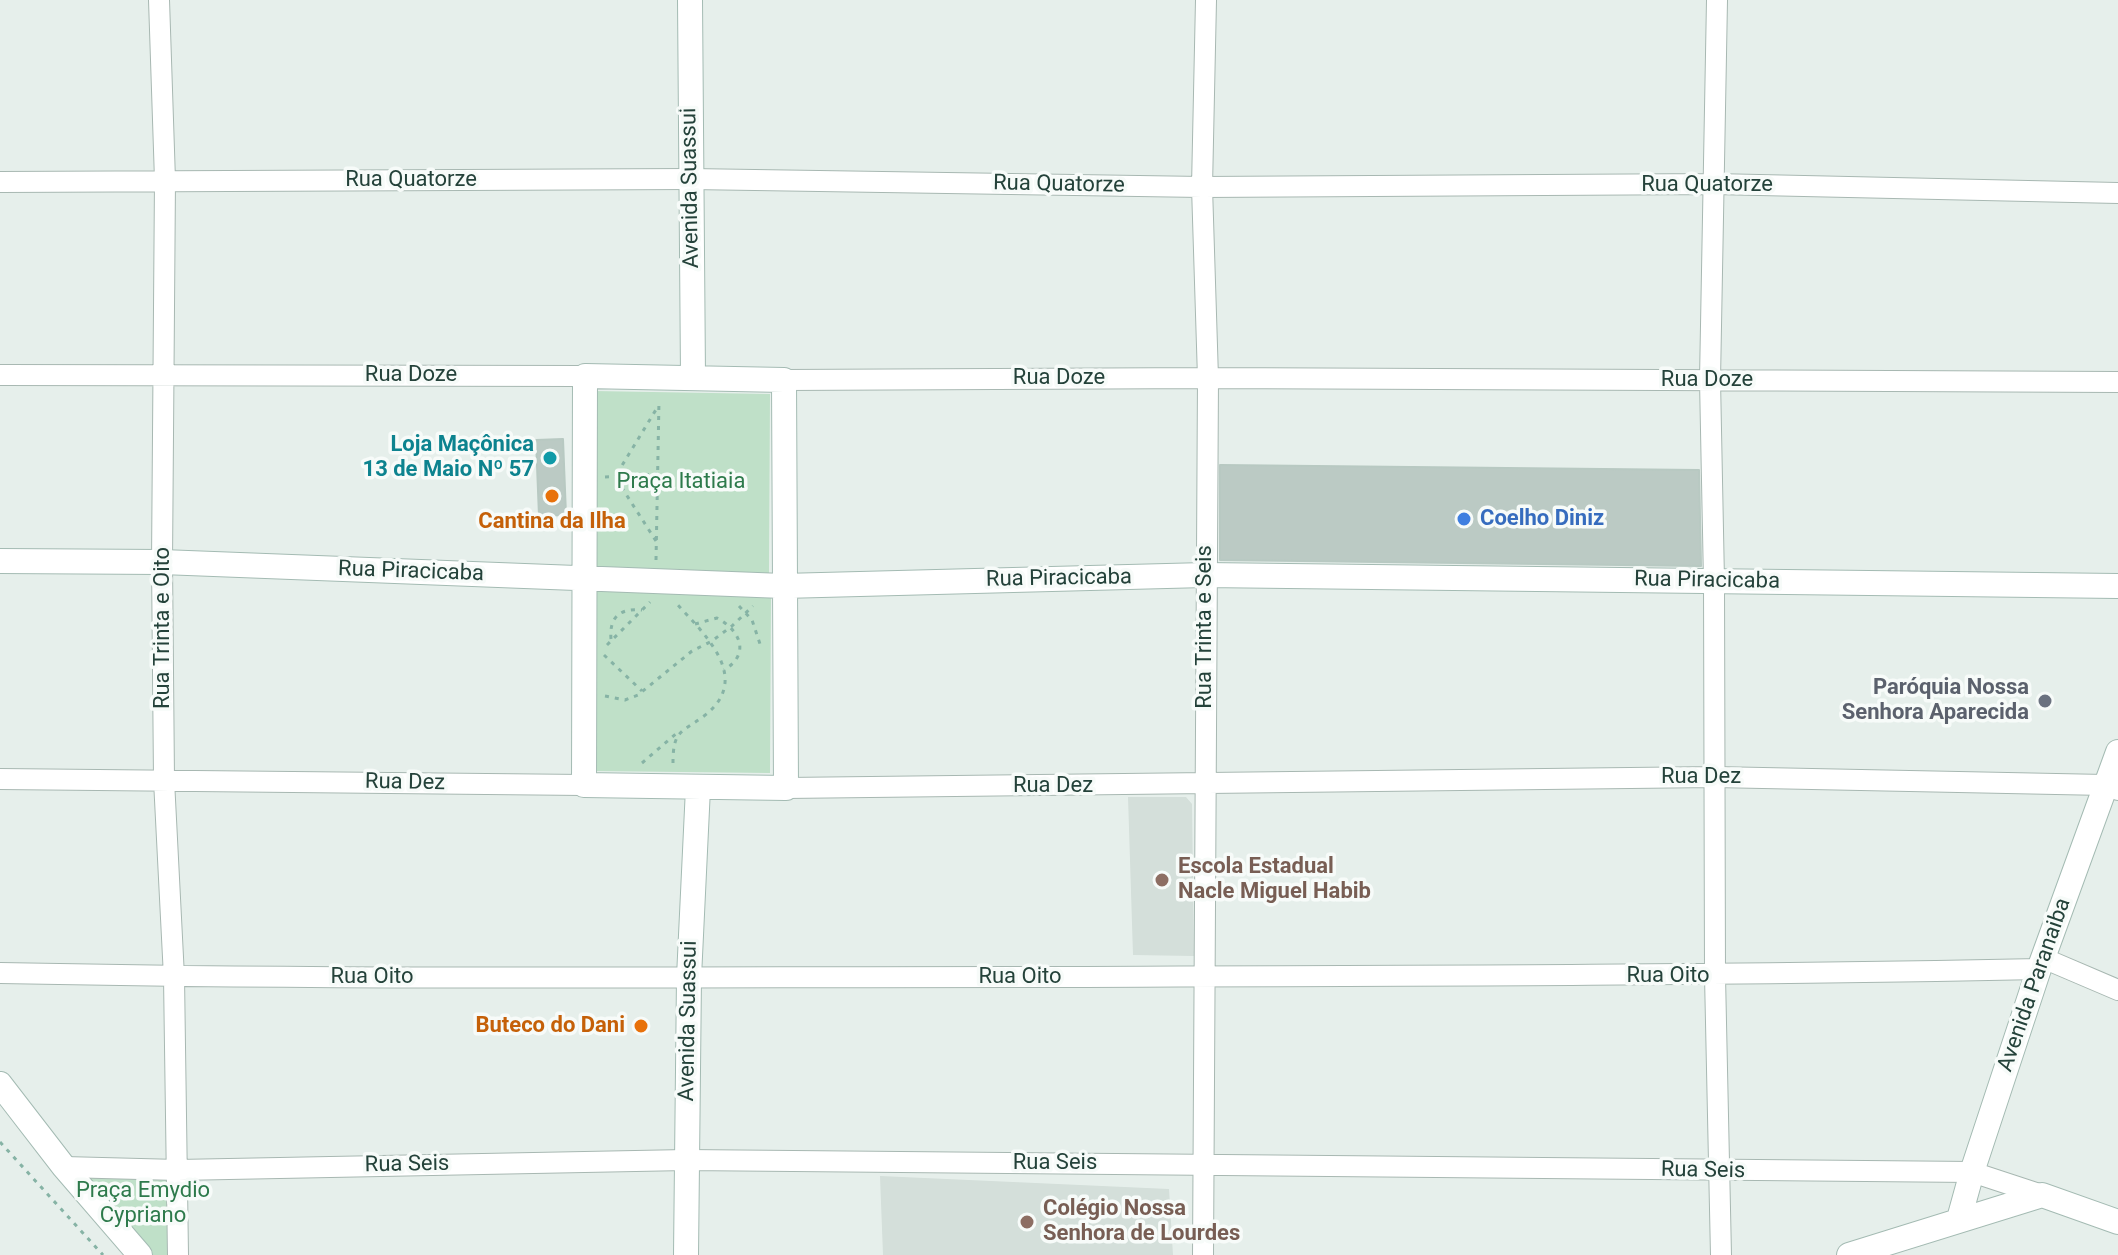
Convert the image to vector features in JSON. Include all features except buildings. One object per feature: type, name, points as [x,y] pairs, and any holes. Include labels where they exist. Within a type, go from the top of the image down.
[{"type":"street","name":"Rua Trinta e Oito","points":[[159,0],[165,180],[164,780],[174,977],[178,1255]]},
{"type":"street","name":"Avenida Suassui","points":[[690,0],[693,376]]},
{"type":"street","name":"Rua Trinta e Seis","points":[[1203,1255],[1202,976],[1208,378],[1202,187],[1206,0]]},
{"type":"street","points":[[1717,0],[1710,380],[1715,976],[1721,1255]]},
{"type":"street","name":"Rua Quatorze","points":[[0,182],[691,179],[1202,187],[1714,184],[2118,193]]},
{"type":"street","name":"Rua Doze","points":[[0,375],[693,376],[784,380],[1208,378],[2118,382]]},
{"type":"street","points":[[584,785],[585,376]]},
{"type":"street","points":[[784,380],[786,788]]},
{"type":"street","name":"Rua Piracicaba","points":[[0,561],[162,562],[585,578],[660,592],[1205,575],[2118,586]]},
{"type":"street","name":"Avenida Paranaiba","points":[[1959,1219],[2041,964],[2112,788],[2118,752]]},
{"type":"street","name":"Rua Dez","points":[[0,779],[786,788],[1714,777],[2112,788]]},
{"type":"street","name":"Avenida Suassui","points":[[686,1255],[689,977],[698,788]]},
{"type":"street","points":[[2041,964],[2118,990]]},
{"type":"street","name":"Rua Oito","points":[[0,973],[174,977],[1715,976],[2041,964]]},
{"type":"street","points":[[0,1084],[64,1167],[140,1255]]},
{"type":"street","name":"Rua Seis","points":[[64,1167],[178,1170],[686,1160],[1972,1172],[2042,1195]]},
{"type":"street","points":[[1849,1255],[2042,1195],[2118,1222]]},
{"type":"path","points":[[642,763],[712,709],[724,687],[722,658],[712,641],[660,592],[656,541],[659,376]]},
{"type":"path","points":[[615,477],[659,405]]},
{"type":"path","points":[[585,479],[657,474]]},
{"type":"path","points":[[615,477],[656,541]]},
{"type":"path","points":[[643,692],[600,651],[660,592]]},
{"type":"path","points":[[729,599],[746,611],[759,634],[761,647]]},
{"type":"path","points":[[599,694],[625,700],[643,692],[692,651],[732,626],[754,605]]},
{"type":"path","points":[[612,640],[611,623],[614,617],[627,610],[642,610]]},
{"type":"path","points":[[695,624],[717,618],[732,626],[740,646],[732,665],[724,670]]},
{"type":"path","points":[[673,763],[673,747],[681,730]]},
{"type":"path","points":[[0,1142],[103,1255]]},
{"type":"shaded area","name":"Escola Estadual Nacle Miguel Habib","points":[[1128,797],[1186,797],[1192,804],[1194,956],[1133,955]]},
{"type":"shaded area","name":"Colégio Nossa Senhora de Lourdes","points":[[880,1176],[1169,1189],[1173,1255],[883,1255]]},
{"type":"green space","name":"Praça Itatiaia","points":[[593,391],[770,394],[769,573],[592,571]]},
{"type":"green space","points":[[594,591],[771,594],[770,773],[593,771]]},
{"type":"green space","name":"Praça Emydio Cypriano","points":[[64,1167],[178,1170],[178,1255],[140,1255]]},
{"type":"place","name":"Loja Maçônica 13 de Maio Nº 57","points":[[550,458]]},
{"type":"place","name":"Cantina da Ilha","points":[[552,496]]},
{"type":"place","name":"Coelho Diniz","points":[[1464,519]]},
{"type":"place","name":"Paróquia Nossa Senhora Aparecida","points":[[2045,701]]},
{"type":"place","name":"Escola Estadual Nacle Miguel Habib","points":[[1162,880]]},
{"type":"place","name":"Buteco do Dani","points":[[641,1026]]},
{"type":"place","name":"Colégio Nossa Senhora de Lourdes","points":[[1027,1222]]}]
